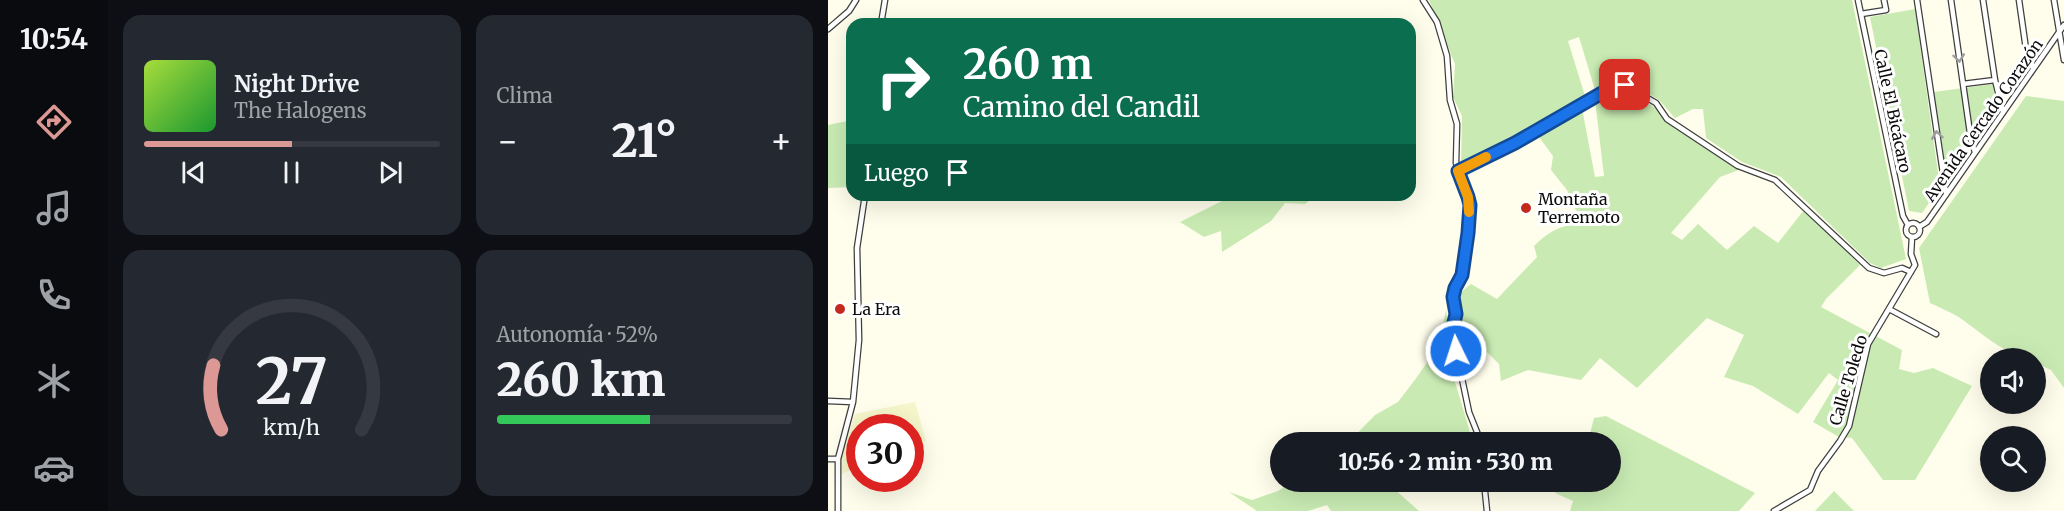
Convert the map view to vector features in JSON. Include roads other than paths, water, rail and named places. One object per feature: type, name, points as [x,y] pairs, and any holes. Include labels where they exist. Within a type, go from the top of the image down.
[{"type":"street","points":[[828,29],[849,11],[856,0]]},
{"type":"street","points":[[882,18],[885,0]]},
{"type":"street","points":[[1423,0],[1437,22],[1447,56],[1450,100],[1457,124],[1458,171],[1468,197],[1469,214],[1462,275],[1453,297],[1456,314],[1452,331],[1468,411],[1477,432]]},
{"type":"street","name":"Calle El Bicácaro","points":[[1858,0],[1903,216],[1908,225]]},
{"type":"street","points":[[1861,14],[1886,10],[1884,0]]},
{"type":"street","points":[[1917,0],[1946,193]]},
{"type":"street","points":[[1951,0],[1971,140],[1975,152]]},
{"type":"street","points":[[1983,0],[2002,112]]},
{"type":"street","points":[[2019,0],[2026,49],[2033,68]]},
{"type":"street","points":[[2054,0],[2064,60]]},
{"type":"street","name":"Avenida Cercado Corazón","points":[[1919,227],[1927,222],[2064,25]]},
{"type":"street","points":[[1963,84],[1995,80]]},
{"type":"street","points":[[1458,171],[1515,143],[1607,90],[1625,85],[1656,103],[1667,119],[1738,166],[1775,180],[1869,268],[1884,273],[1902,268],[1911,272]]},
{"type":"street","points":[[838,511],[838,459],[853,402],[859,340],[857,248],[864,201]]},
{"type":"street","points":[[1916,224],[1919,227],[1918,234],[1912,237],[1906,233],[1908,225],[1916,224]]},
{"type":"street","name":"Calle Toledo","points":[[1774,511],[1810,490],[1818,471],[1849,426],[1868,344],[1915,265],[1911,254],[1912,237]]},
{"type":"street","points":[[1889,309],[1936,334]]},
{"type":"street","points":[[828,401],[853,402]]},
{"type":"street","points":[[828,459],[838,459]]},
{"type":"street","points":[[1485,492],[1487,511]]},
{"type":"place","name":"Montaña Terremoto","points":[[1526,208]]},
{"type":"place","name":"La Era","points":[[840,309]]}]
